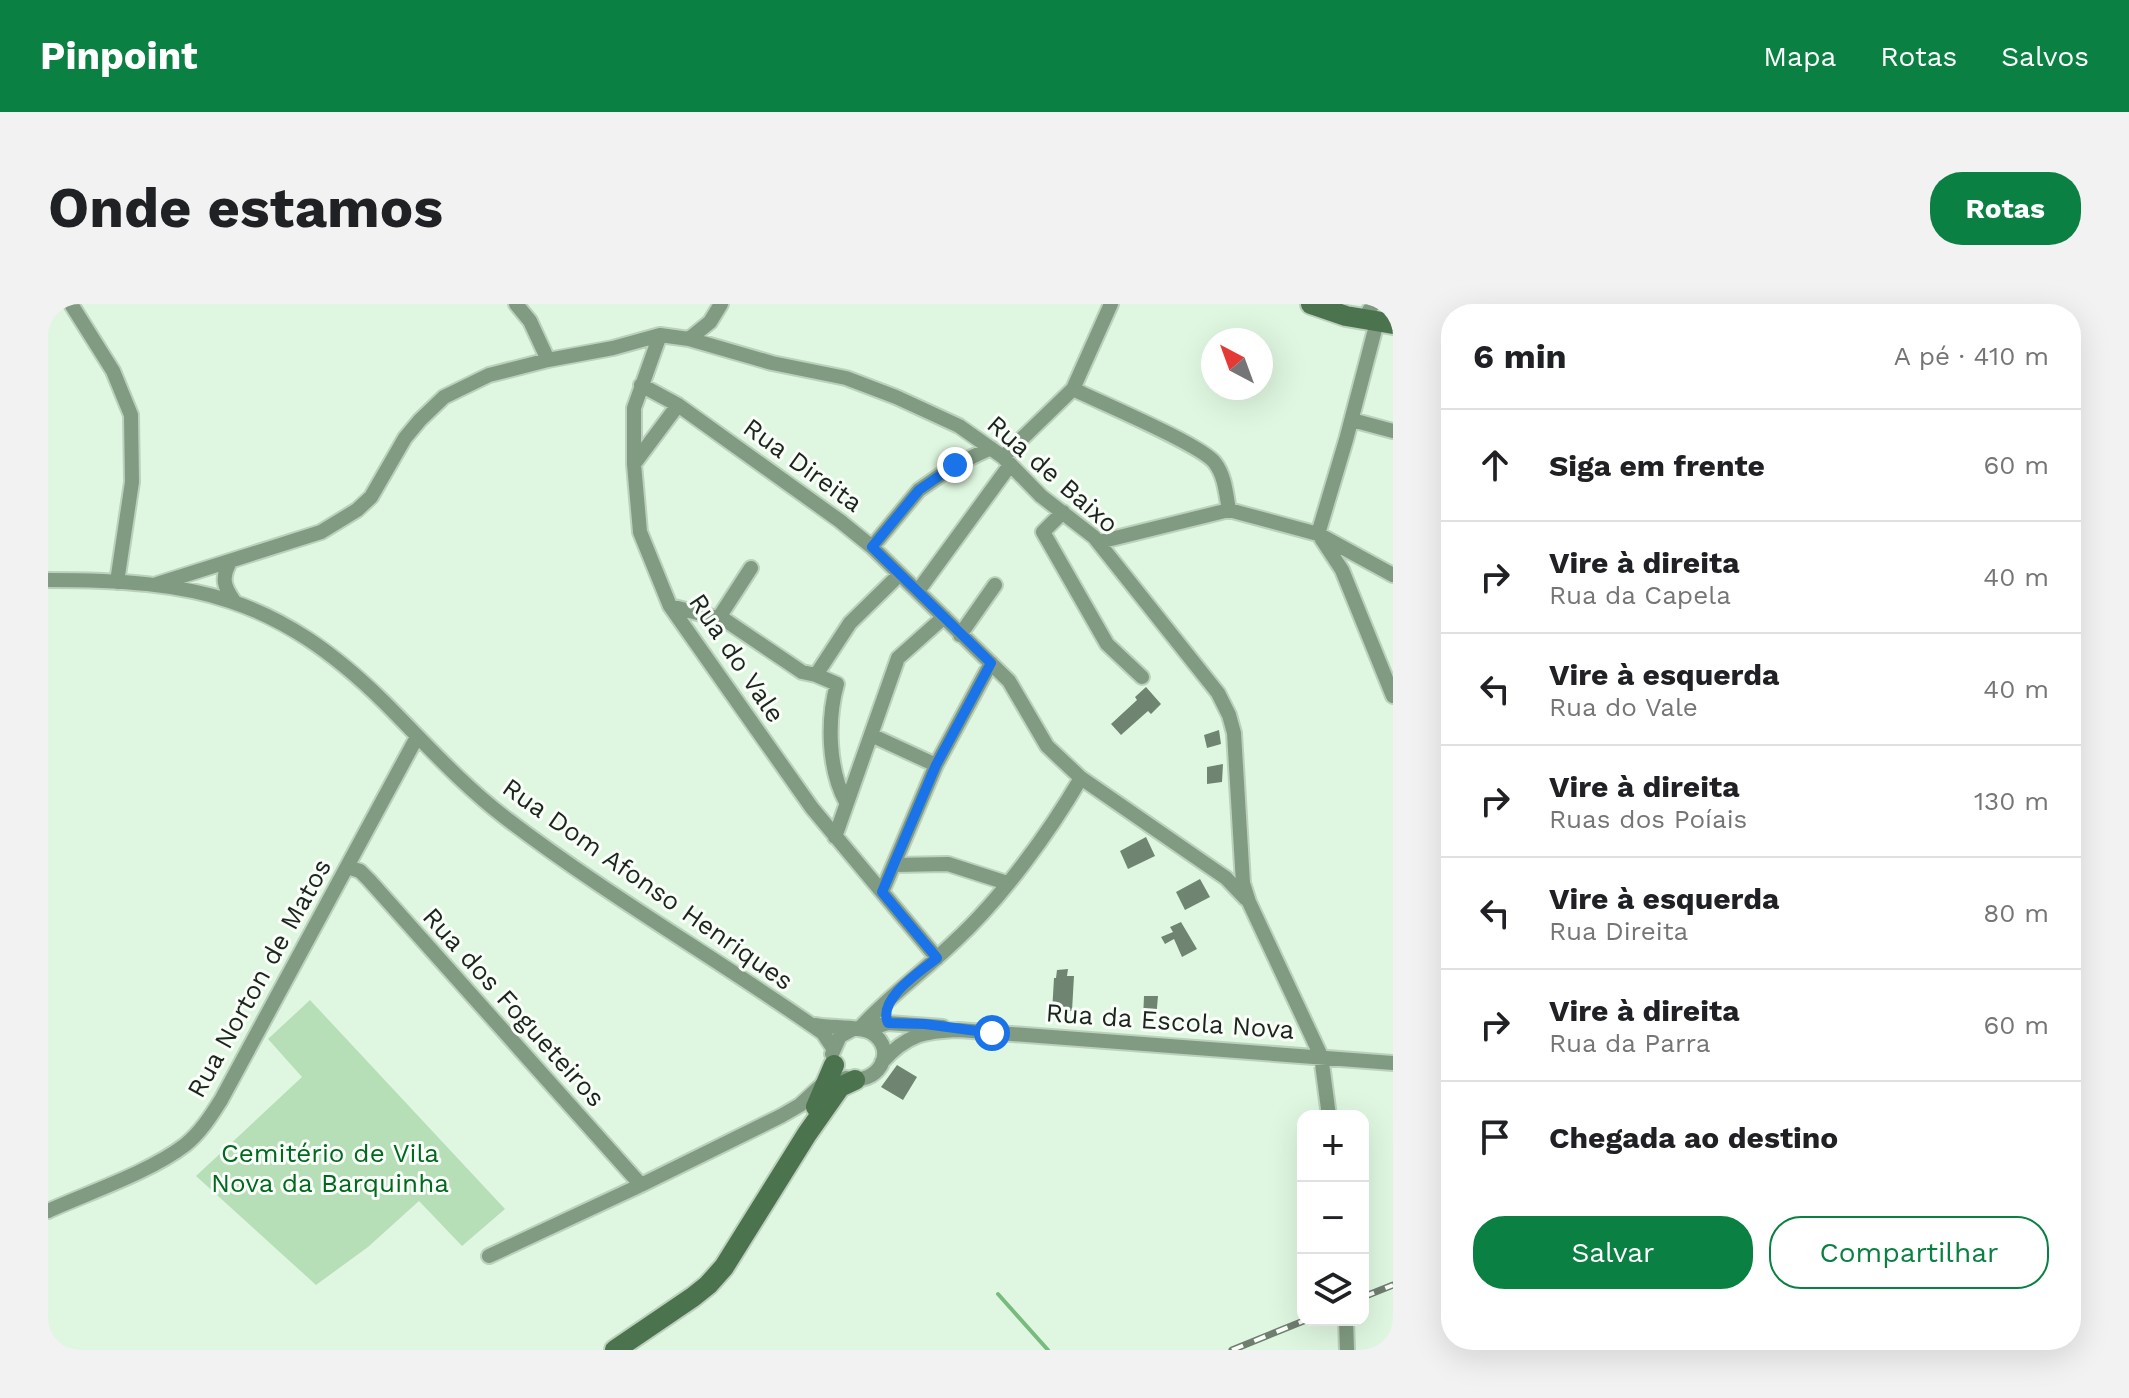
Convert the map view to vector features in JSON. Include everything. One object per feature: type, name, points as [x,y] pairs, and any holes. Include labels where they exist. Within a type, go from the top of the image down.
[{"type":"street","points":[[71,304],[113,371],[131,415],[132,482],[117,582]]},
{"type":"street","points":[[516,304],[530,321],[548,360]]},
{"type":"street","points":[[689,339],[710,322],[721,304]]},
{"type":"street","points":[[918,591],[1001,457],[1073,389],[1111,304]]},
{"type":"street","points":[[1311,304],[1377,317],[1352,420],[1318,534]]},
{"type":"street","points":[[157,584],[321,532],[357,510],[371,497],[420,420],[444,397],[489,375],[660,335]]},
{"type":"street","name":"Rua de Baixo","points":[[660,335],[689,339],[772,363],[846,378],[959,426],[1001,457],[1041,496],[1099,542],[1218,693],[1229,715],[1238,770],[1243,883],[1249,902]]},
{"type":"street","name":"Rua do Vale","points":[[660,335],[634,408],[634,464],[640,532],[670,606],[812,808],[937,958]]},
{"type":"street","name":"Rua Direita","points":[[641,385],[678,405],[872,547],[1009,681],[1047,746],[1081,778],[1226,878],[1249,902]]},
{"type":"street","points":[[1073,389],[1211,457],[1222,475],[1229,510]]},
{"type":"street","points":[[634,464],[678,405]]},
{"type":"street","points":[[1352,420],[1393,431]]},
{"type":"street","points":[[872,547],[919,490],[955,465],[1001,457]]},
{"type":"street","points":[[1099,542],[1229,510],[1318,534],[1393,575]]},
{"type":"street","points":[[1063,512],[1043,532],[1107,644],[1142,677]]},
{"type":"street","points":[[1318,534],[1342,570],[1393,696]]},
{"type":"street","points":[[230,562],[223,580],[225,589],[234,601]]},
{"type":"street","points":[[718,619],[751,568]]},
{"type":"street","points":[[816,675],[850,623],[899,575]]},
{"type":"street","name":"Rua Dom Afonso Henriques","points":[[48,580],[157,584],[234,601],[285,624],[320,646],[383,701],[484,801],[549,851],[823,1033],[837,1068]]},
{"type":"street","points":[[960,635],[995,585]]},
{"type":"street","points":[[670,606],[725,620],[802,672],[837,684],[831,707],[835,782],[846,802]]},
{"type":"street","points":[[835,837],[898,658],[944,617]]},
{"type":"street","points":[[882,892],[936,765],[991,663]]},
{"type":"street","points":[[871,735],[936,765]]},
{"type":"street","name":"Rua Norton de Matos","points":[[48,1211],[159,1161],[186,1144],[207,1122],[417,737]]},
{"type":"street","points":[[859,1029],[984,913],[1081,778]]},
{"type":"street","points":[[894,865],[948,864],[1007,883]]},
{"type":"street","name":"Rua dos Fogueteiros","points":[[347,867],[360,871],[369,880],[641,1185]]},
{"type":"street","points":[[1249,902],[1321,1056],[1328,1110]]},
{"type":"street","points":[[888,1023],[886,1010],[897,991]]},
{"type":"street","name":"Rua Dom Afonso Henriques","points":[[810,1023],[859,1029]]},
{"type":"street","points":[[615,1350],[708,1285],[732,1254],[840,1087],[837,1068],[840,1036],[888,1023],[925,1024],[959,1030]]},
{"type":"street","points":[[837,1068],[872,1076],[882,1062],[882,1046],[878,1039],[859,1029]]},
{"type":"street","name":"Rua da Escola Nova","points":[[882,1062],[907,1039],[936,1031],[959,1030],[1393,1063]]},
{"type":"street","points":[[781,1116],[837,1068]]},
{"type":"street","points":[[489,1256],[781,1116],[800,1105],[837,1068]]},
{"type":"street","points":[[807,1134],[837,1068]]},
{"type":"street","points":[[1346,1326],[1347,1350]]},
{"type":"green space","name":"Cemitério de Vila Nova da Barquinha","points":[[310,1000],[505,1209],[462,1246],[419,1201],[368,1247],[316,1285],[196,1176],[302,1077],[268,1039]]},
{"type":"building","points":[[1146,687],[1161,704],[1151,714],[1148,711],[1121,735],[1111,724]]},
{"type":"building","points":[[1219,730],[1221,744],[1207,748],[1204,735]]},
{"type":"building","points":[[1223,764],[1222,782],[1207,784],[1207,767]]},
{"type":"building","points":[[1146,837],[1155,856],[1128,869],[1120,851]]},
{"type":"building","points":[[1200,879],[1210,897],[1185,910],[1176,892]]},
{"type":"building","points":[[1181,922],[1197,949],[1182,957],[1174,939],[1165,944],[1161,937],[1173,932],[1170,927]]},
{"type":"building","points":[[1068,969],[1067,976],[1074,976],[1072,1011],[1052,1012],[1054,978],[1057,970]]},
{"type":"building","points":[[1144,996],[1158,996],[1156,1019],[1143,1019]]},
{"type":"building","points":[[897,1065],[917,1077],[903,1100],[881,1087]]},
{"type":"waterway","points":[[998,1294],[1048,1350]]},
{"type":"railway","points":[[1369,1295],[1393,1285]]},
{"type":"railway","points":[[1232,1350],[1297,1324]]},
{"type":"route","points":[[955,465],[919,490],[872,547],[991,663],[936,765],[882,892],[937,958],[897,991],[885,1017],[888,1023],[925,1024],[992,1033]]}]
